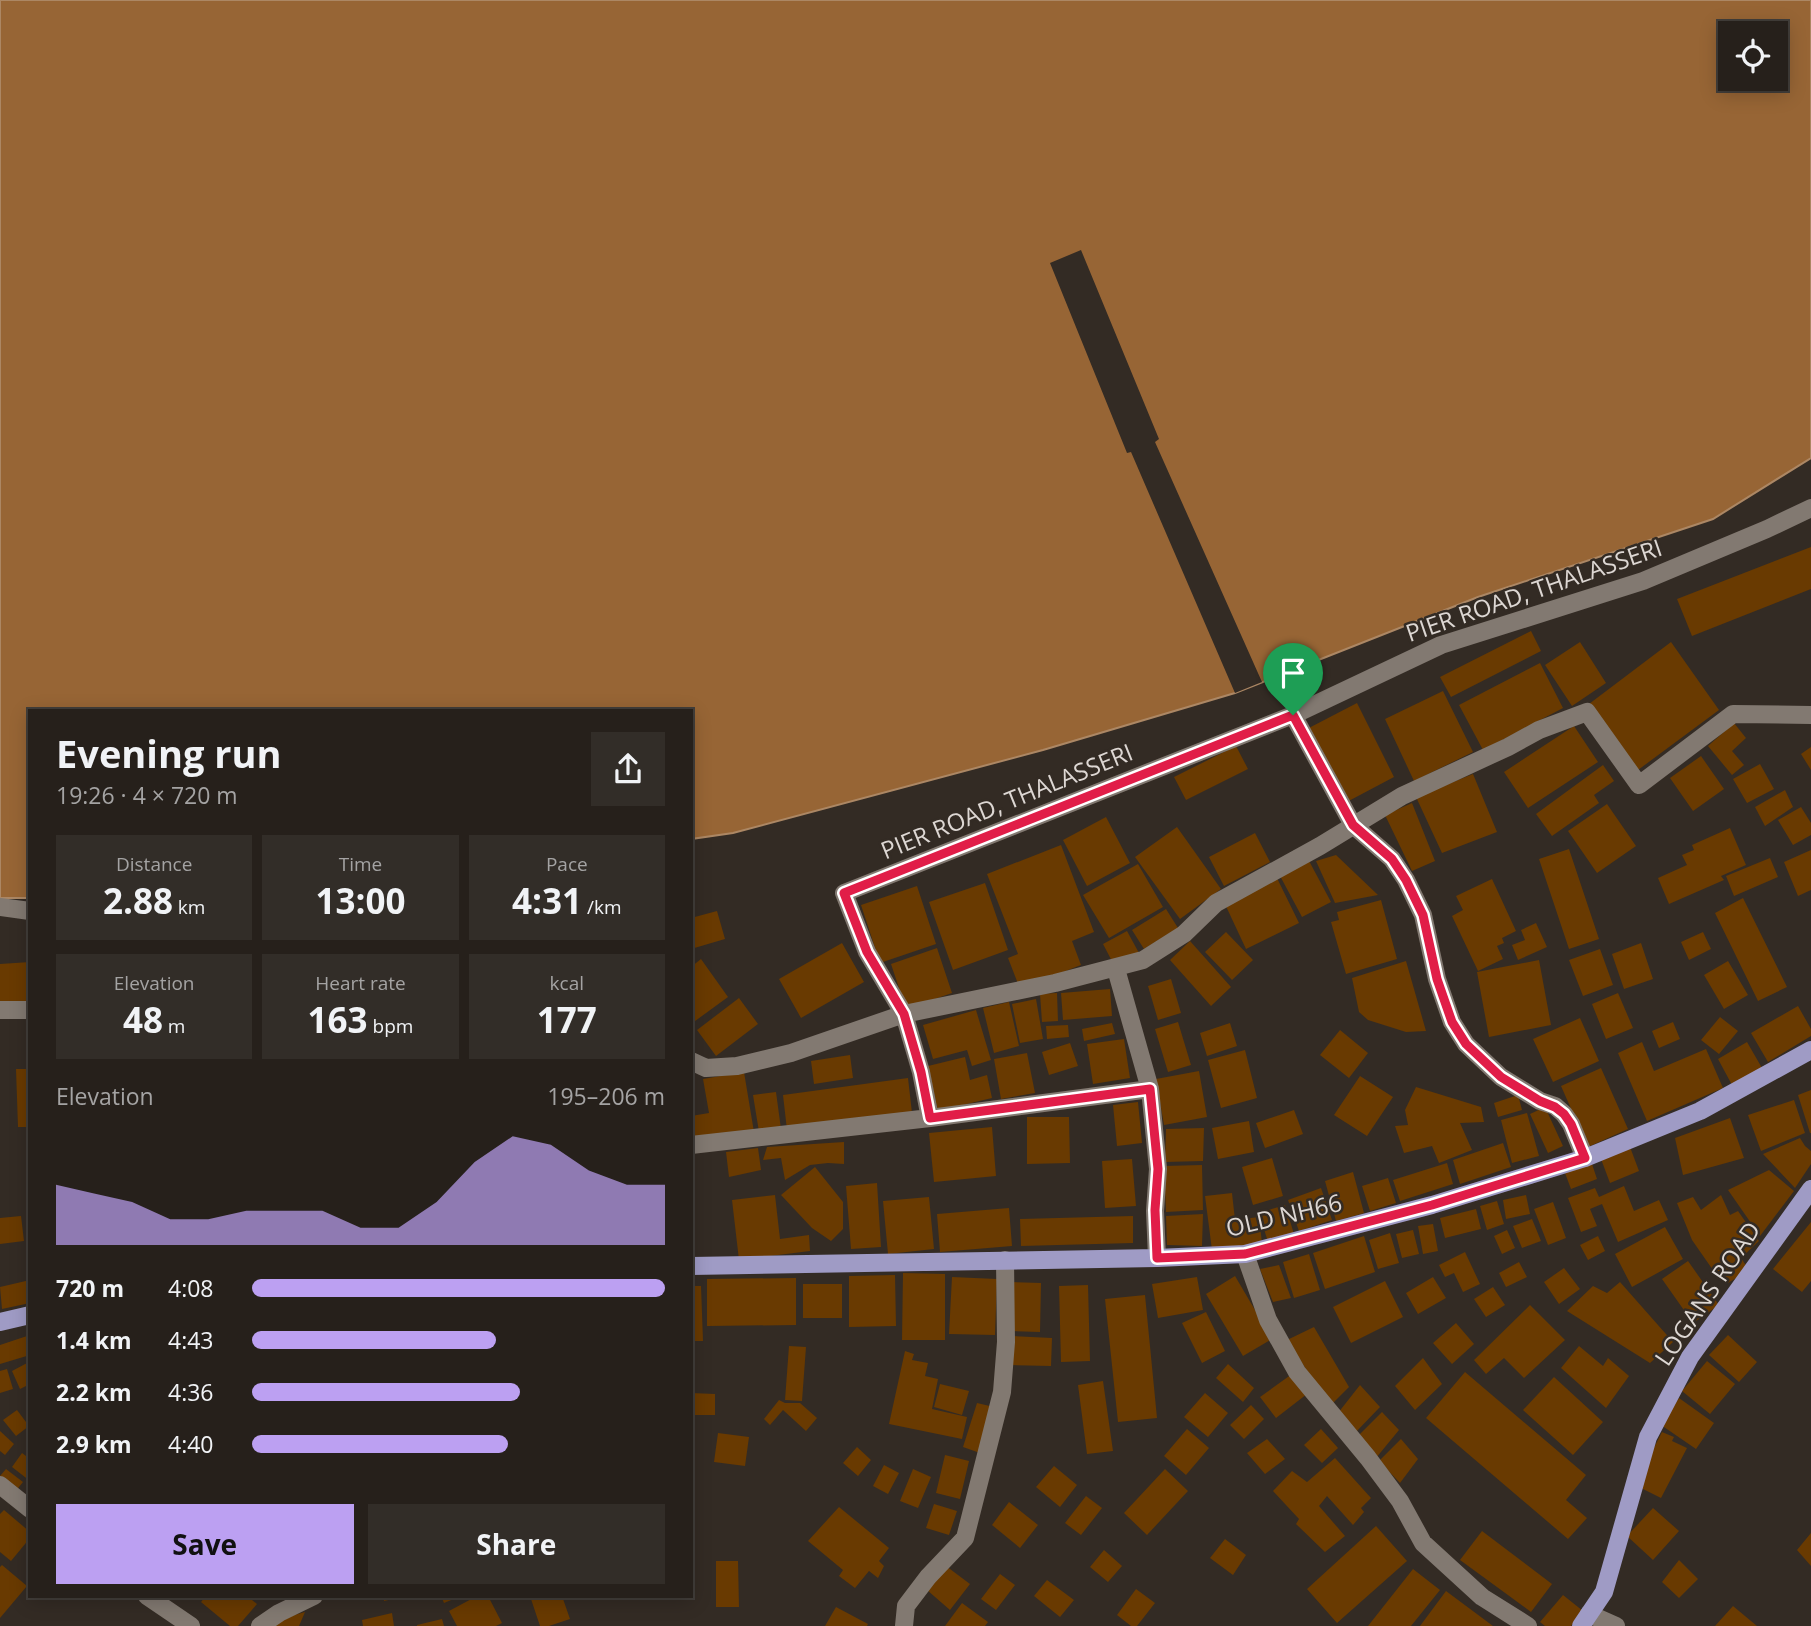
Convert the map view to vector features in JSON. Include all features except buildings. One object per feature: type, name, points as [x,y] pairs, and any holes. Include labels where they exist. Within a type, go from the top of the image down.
[{"type":"main road","name":"OLD NH66","points":[[693,1266],[1245,1254],[1432,1205],[1585,1158],[1700,1111],[1811,1050]]},
{"type":"main road","name":"LOGANS ROAD","points":[[1585,1620],[1604,1592],[1648,1437],[1690,1357],[1811,1189]]},
{"type":"main road","points":[[0,1322],[28,1315]]},
{"type":"street","name":"PIER ROAD, THALASSERI","points":[[904,1014],[867,952],[844,893],[1293,715],[1441,645],[1643,581],[1811,508]]},
{"type":"street","points":[[693,1062],[706,1068],[737,1066],[791,1053],[904,1014],[1115,969],[1143,960],[1184,934],[1216,902],[1320,846],[1402,796],[1539,730],[1587,712],[1639,785],[1733,714],[1811,715]]},
{"type":"street","points":[[1293,715],[1353,825],[1392,859],[1406,880],[1423,915],[1437,979],[1452,1022],[1466,1044],[1501,1077],[1564,1114],[1585,1158]]},
{"type":"street","points":[[0,907],[28,911]]},
{"type":"street","points":[[1115,969],[1150,1089],[1158,1169],[1155,1210],[1157,1258]]},
{"type":"street","points":[[0,1010],[28,1010]]},
{"type":"street","points":[[904,1014],[921,1072],[930,1118]]},
{"type":"street","points":[[693,1145],[930,1118],[1150,1089]]},
{"type":"street","points":[[1245,1254],[1268,1320],[1297,1372],[1400,1501],[1423,1543],[1482,1597],[1528,1626]]},
{"type":"street","points":[[904,1626],[906,1606],[928,1577],[965,1538],[1002,1392],[1006,1342],[1005,1260]]},
{"type":"street","points":[[0,1485],[28,1507]]},
{"type":"street","points":[[150,1598],[191,1626]]},
{"type":"street","points":[[260,1626],[310,1598]]},
{"type":"street","points":[[1585,1620],[1616,1626]]},
{"type":"shaded area","points":[[0,0],[1811,0],[1811,458],[1713,519],[1478,597],[1235,693],[1043,750],[733,833],[693,839],[693,709],[28,709],[28,898],[0,898]]},
{"type":"pier","points":[[1081,250],[1159,439],[1155,442],[1262,682],[1235,693],[1131,452],[1127,453],[1050,263]]},
{"type":"route","points":[[1293,715],[1353,825],[1392,859],[1406,880],[1423,915],[1437,979],[1452,1022],[1466,1044],[1501,1077],[1564,1114],[1585,1158],[1432,1205],[1245,1254],[1157,1258],[1155,1210],[1158,1169],[1150,1089],[930,1118],[921,1072],[904,1014],[867,952],[844,893],[1293,715]]}]
